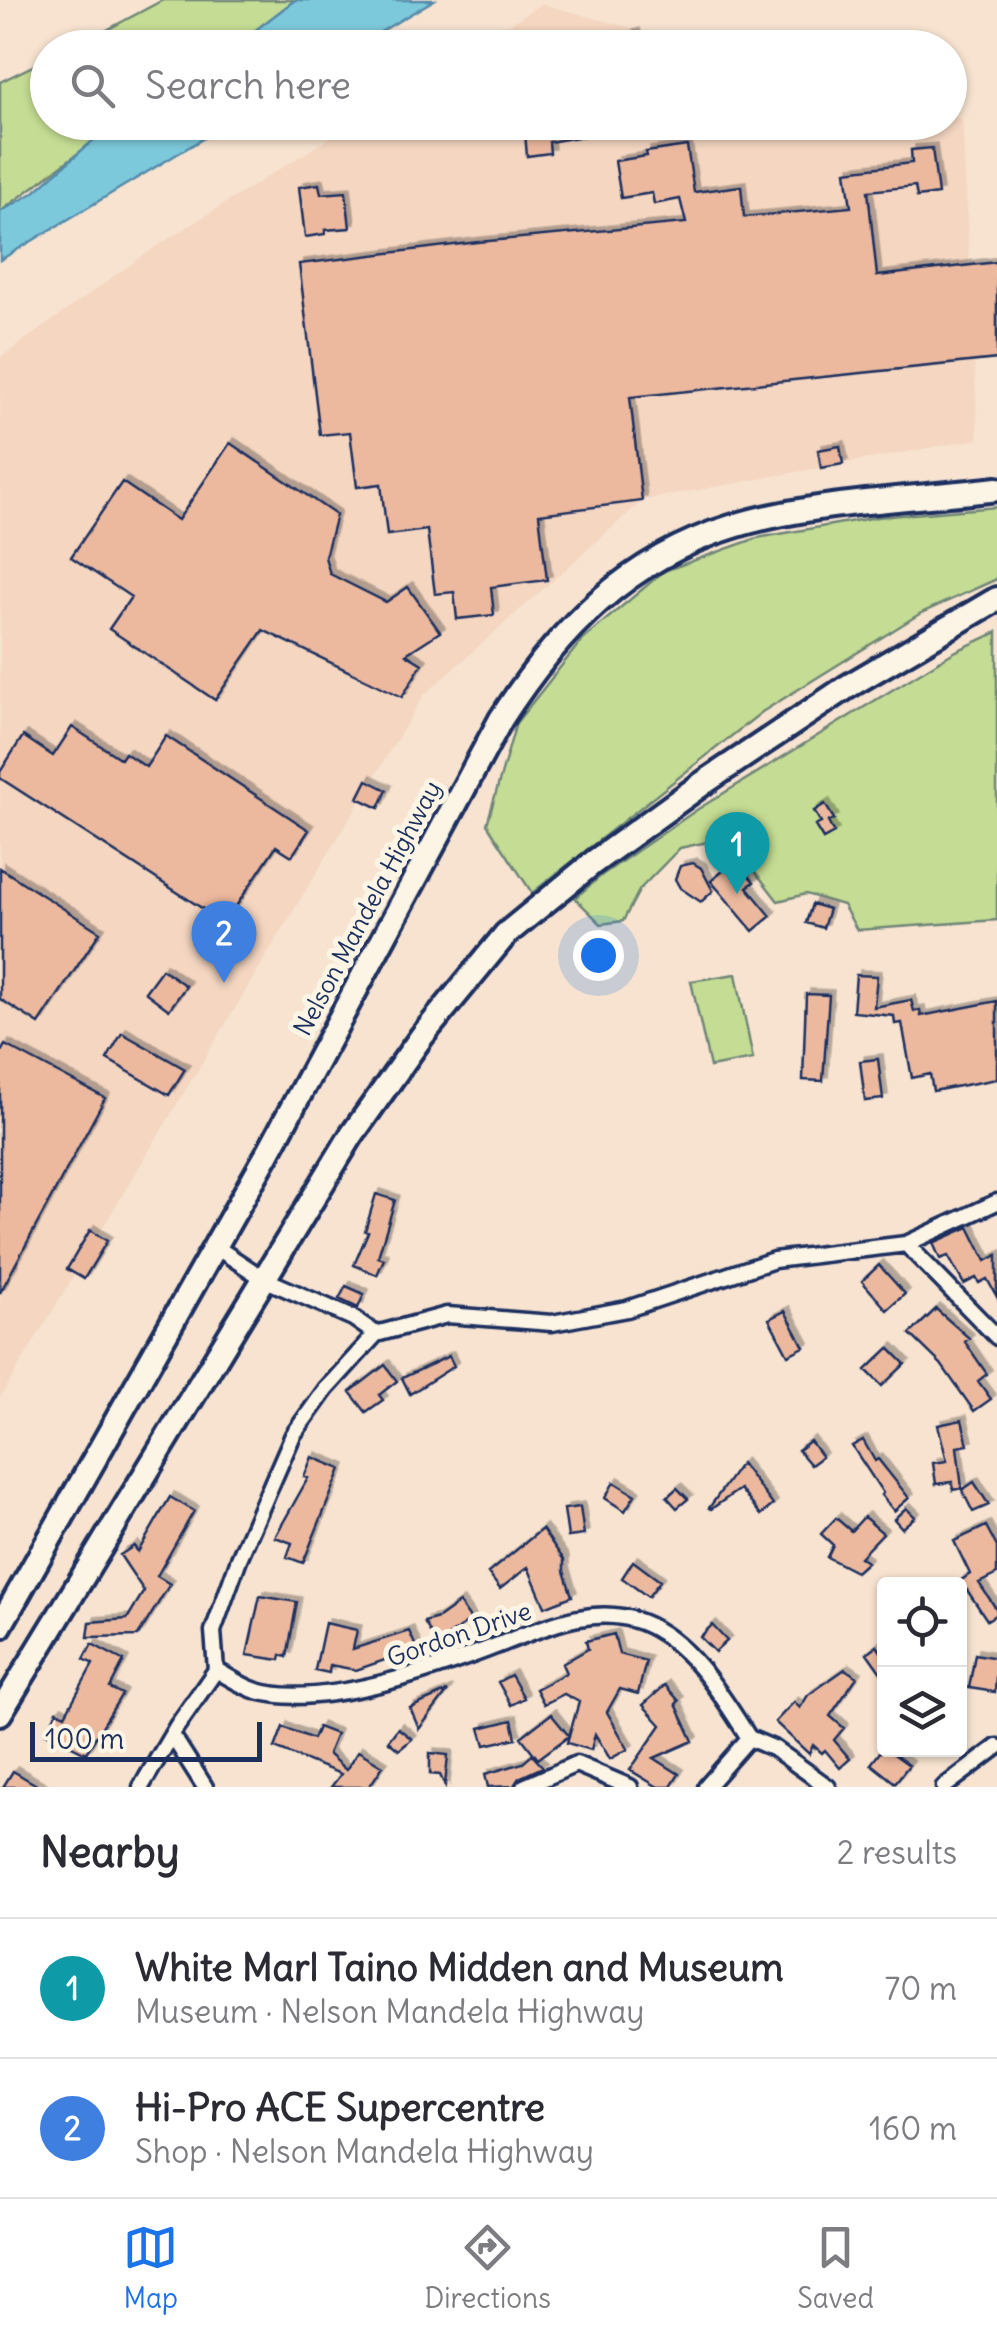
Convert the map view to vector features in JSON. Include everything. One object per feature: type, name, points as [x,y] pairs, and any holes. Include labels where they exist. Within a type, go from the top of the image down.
[{"type":"highway","name":"Nelson Mandela Highway","points":[[0,1626],[216,1247],[501,719],[536,665],[594,606],[643,567],[732,526],[812,510],[997,490]]},
{"type":"highway","points":[[0,1714],[351,1136],[422,1036],[506,934],[594,862],[702,784],[848,687],[997,599]]},
{"type":"street","points":[[141,1787],[216,1670],[213,1632],[239,1560],[293,1435],[326,1390],[376,1334],[448,1315],[552,1322],[628,1309],[774,1260],[906,1244],[997,1202]]},
{"type":"street","points":[[906,1244],[997,1337]]},
{"type":"street","points":[[216,1247],[264,1279],[352,1318],[376,1334]]},
{"type":"street","name":"Gordon Drive","points":[[216,1670],[257,1691],[296,1695],[385,1684],[550,1625],[597,1614],[641,1622],[677,1644],[720,1694],[749,1738]]},
{"type":"street","points":[[172,1734],[205,1787]]},
{"type":"street","points":[[706,1787],[749,1738],[775,1750],[828,1787]]},
{"type":"street","points":[[944,1787],[997,1747]]},
{"type":"street","points":[[524,1787],[547,1782],[576,1764],[630,1787]]},
{"type":"shaded area","points":[[542,4],[639,30],[501,30]]},
{"type":"shaded area","points":[[326,140],[963,140],[978,439],[643,500],[423,696],[0,1398],[0,358],[148,252]]},
{"type":"green space","points":[[163,0],[295,0],[255,30],[107,30]]},
{"type":"green space","points":[[30,67],[30,140],[95,140],[0,212],[0,82]]},
{"type":"green space","points":[[997,507],[997,579],[921,613],[762,712],[532,893],[487,824],[516,723],[582,640],[664,571],[757,538],[877,517]]},
{"type":"green space","points":[[997,632],[997,920],[857,930],[843,905],[806,894],[778,901],[740,852],[718,857],[712,841],[680,848],[640,889],[623,921],[601,924],[575,898],[698,809],[954,652]]},
{"type":"green space","points":[[736,974],[753,1059],[710,1067],[691,981]]},
{"type":"water","points":[[295,0],[434,0],[384,30],[257,29]]},
{"type":"water","points":[[94,140],[201,140],[0,260],[0,212],[33,193]]},
{"type":"building","points":[[526,140],[561,140],[549,142],[550,153],[527,156]]},
{"type":"building","points":[[687,146],[694,192],[741,186],[744,217],[851,207],[846,171],[912,163],[911,150],[932,148],[938,194],[917,197],[915,186],[868,191],[877,276],[997,262],[997,359],[630,397],[642,501],[539,514],[547,580],[491,587],[494,615],[457,619],[454,592],[435,594],[427,530],[387,535],[381,484],[357,487],[350,432],[320,435],[299,264],[478,242],[686,223],[680,199],[654,204],[652,193],[621,198],[615,161]]},
{"type":"building","points":[[319,184],[321,194],[346,192],[350,228],[305,237],[299,187]]},
{"type":"building","points":[[230,443],[336,515],[325,557],[330,574],[386,602],[408,587],[440,632],[406,654],[422,664],[402,697],[263,630],[215,700],[109,629],[131,597],[71,557],[122,482],[178,520]]},
{"type":"building","points":[[840,446],[843,464],[821,468],[818,450]]},
{"type":"building","points":[[72,727],[121,759],[125,753],[146,767],[166,736],[309,830],[292,856],[276,846],[225,923],[0,778],[23,736],[53,756]]},
{"type":"building","points":[[367,780],[387,790],[379,808],[358,798]]},
{"type":"building","points":[[825,804],[834,819],[828,822],[834,833],[823,839],[815,826],[821,823],[814,811]]},
{"type":"building","points":[[736,860],[754,882],[747,887],[771,916],[753,931],[711,881]]},
{"type":"building","points":[[693,863],[701,868],[713,891],[701,902],[680,888],[675,879],[680,866]]},
{"type":"building","points":[[0,868],[100,932],[39,1024],[0,999]]},
{"type":"building","points":[[812,904],[829,909],[823,928],[806,923]]},
{"type":"building","points":[[214,923],[225,930],[210,955],[198,948]]},
{"type":"building","points":[[162,969],[186,986],[169,1010],[145,992]]},
{"type":"building","points":[[856,975],[877,976],[874,1007],[911,1000],[914,1011],[920,1010],[921,1016],[997,1001],[997,1079],[933,1091],[930,1074],[912,1078],[902,1023],[895,1024],[894,1016],[853,1012]]},
{"type":"building","points":[[806,994],[829,995],[823,1081],[803,1080]]},
{"type":"building","points":[[122,1033],[185,1069],[169,1095],[107,1059]]},
{"type":"building","points":[[5,1045],[105,1098],[0,1293],[0,1054]]},
{"type":"building","points":[[878,1059],[883,1099],[865,1101],[860,1061]]},
{"type":"building","points":[[376,1194],[395,1200],[378,1257],[384,1259],[377,1275],[354,1265],[368,1232],[365,1231]]},
{"type":"building","points":[[969,1227],[986,1261],[997,1255],[997,1297],[987,1279],[979,1283],[976,1278],[964,1284],[948,1256],[940,1259],[933,1243]]},
{"type":"building","points":[[90,1230],[107,1241],[84,1279],[67,1269]]},
{"type":"building","points":[[879,1265],[905,1294],[887,1310],[862,1281]]},
{"type":"building","points":[[346,1286],[364,1294],[358,1308],[339,1299]]},
{"type":"building","points":[[936,1309],[969,1338],[965,1342],[987,1374],[978,1381],[991,1399],[974,1411],[941,1364],[910,1334]]},
{"type":"building","points":[[785,1311],[804,1347],[788,1355],[769,1319]]},
{"type":"building","points":[[889,1348],[905,1364],[882,1386],[866,1370]]},
{"type":"building","points":[[449,1356],[454,1366],[410,1394],[402,1378]]},
{"type":"building","points":[[385,1365],[397,1381],[379,1395],[383,1400],[366,1412],[350,1392]]},
{"type":"building","points":[[962,1420],[968,1445],[957,1447],[962,1488],[953,1490],[952,1482],[936,1484],[933,1463],[947,1461],[938,1425]]},
{"type":"building","points":[[863,1440],[875,1461],[878,1459],[909,1498],[894,1511],[852,1446]]},
{"type":"building","points":[[810,1441],[822,1457],[811,1465],[798,1450]]},
{"type":"building","points":[[312,1457],[341,1469],[303,1563],[287,1557],[292,1543],[275,1537],[308,1478],[304,1477]]},
{"type":"building","points":[[741,1463],[773,1505],[761,1515],[740,1489],[709,1508]]},
{"type":"building","points":[[614,1482],[635,1495],[625,1511],[605,1498]]},
{"type":"building","points":[[974,1482],[989,1505],[973,1512],[962,1490]]},
{"type":"building","points":[[677,1488],[688,1499],[677,1508],[667,1497]]},
{"type":"building","points":[[170,1497],[194,1511],[157,1576],[170,1584],[138,1636],[88,1637],[90,1622],[127,1619],[144,1591],[120,1555],[134,1546],[138,1552]]},
{"type":"building","points":[[580,1507],[584,1535],[568,1537],[564,1509]]},
{"type":"building","points":[[906,1508],[915,1517],[902,1528],[894,1519]]},
{"type":"building","points":[[864,1517],[883,1533],[860,1557],[867,1562],[856,1572],[827,1557],[833,1545],[821,1534],[836,1518],[851,1531]]},
{"type":"building","points":[[986,1526],[997,1547],[997,1574],[979,1583],[997,1610],[987,1620],[967,1590],[966,1577],[970,1574],[954,1541]]},
{"type":"building","points":[[542,1529],[564,1560],[572,1596],[545,1607],[528,1567],[500,1589],[488,1573]]},
{"type":"building","points":[[633,1561],[660,1581],[648,1597],[622,1578]]},
{"type":"building","points":[[260,1596],[297,1602],[287,1657],[281,1655],[280,1660],[247,1655]]},
{"type":"building","points":[[459,1603],[471,1620],[437,1644],[424,1622],[438,1618]]},
{"type":"building","points":[[514,1610],[519,1622],[489,1637],[482,1625]]},
{"type":"building","points":[[325,1623],[357,1630],[353,1649],[409,1631],[417,1649],[356,1670],[330,1665],[329,1673],[315,1670]]},
{"type":"building","points":[[712,1625],[727,1641],[715,1652],[700,1637]]},
{"type":"building","points":[[614,1634],[619,1654],[646,1661],[638,1694],[620,1689],[607,1712],[628,1749],[610,1759],[595,1734],[591,1750],[567,1743],[579,1702],[564,1694],[544,1704],[536,1689],[566,1673],[562,1664],[588,1649],[586,1641]]},
{"type":"building","points":[[92,1644],[124,1661],[110,1688],[122,1694],[86,1753],[46,1733],[57,1711],[65,1715],[93,1664],[84,1659]]},
{"type":"building","points":[[877,1646],[877,1667],[867,1653]]},
{"type":"building","points":[[975,1654],[997,1658],[995,1692],[969,1688]]},
{"type":"building","points":[[845,1669],[857,1677],[830,1716],[844,1728],[834,1740],[850,1759],[840,1768],[825,1750],[822,1753],[813,1745],[809,1754],[775,1722],[794,1702],[800,1708],[808,1695]]},
{"type":"building","points":[[511,1675],[524,1698],[511,1705],[498,1682]]},
{"type":"building","points":[[665,1685],[679,1701],[676,1704],[693,1741],[654,1758],[679,1774],[671,1787],[658,1787],[630,1770],[661,1725],[643,1705]]},
{"type":"building","points":[[448,1691],[419,1729],[410,1708]]},
{"type":"building","points":[[551,1714],[569,1736],[538,1759],[521,1737]]},
{"type":"building","points":[[512,1720],[516,1738],[485,1745],[480,1728]]},
{"type":"building","points":[[283,1727],[313,1739],[318,1727],[336,1734],[328,1754],[346,1770],[358,1751],[383,1766],[369,1787],[331,1787],[341,1774],[275,1748]]},
{"type":"building","points":[[398,1728],[412,1739],[399,1750],[388,1741]]},
{"type":"building","points":[[430,1753],[448,1755],[445,1786],[440,1775],[430,1774]]},
{"type":"building","points":[[532,1755],[543,1767],[519,1778],[514,1786],[488,1787],[485,1774],[523,1763]]},
{"type":"building","points":[[877,1756],[898,1757],[909,1765],[895,1783],[871,1764]]},
{"type":"building","points":[[13,1771],[40,1787],[3,1787]]},
{"type":"place","name":"White Marl Taino Midden and Museum","points":[[737,894]]},
{"type":"place","name":"Hi-Pro ACE Supercentre","points":[[224,983]]}]
